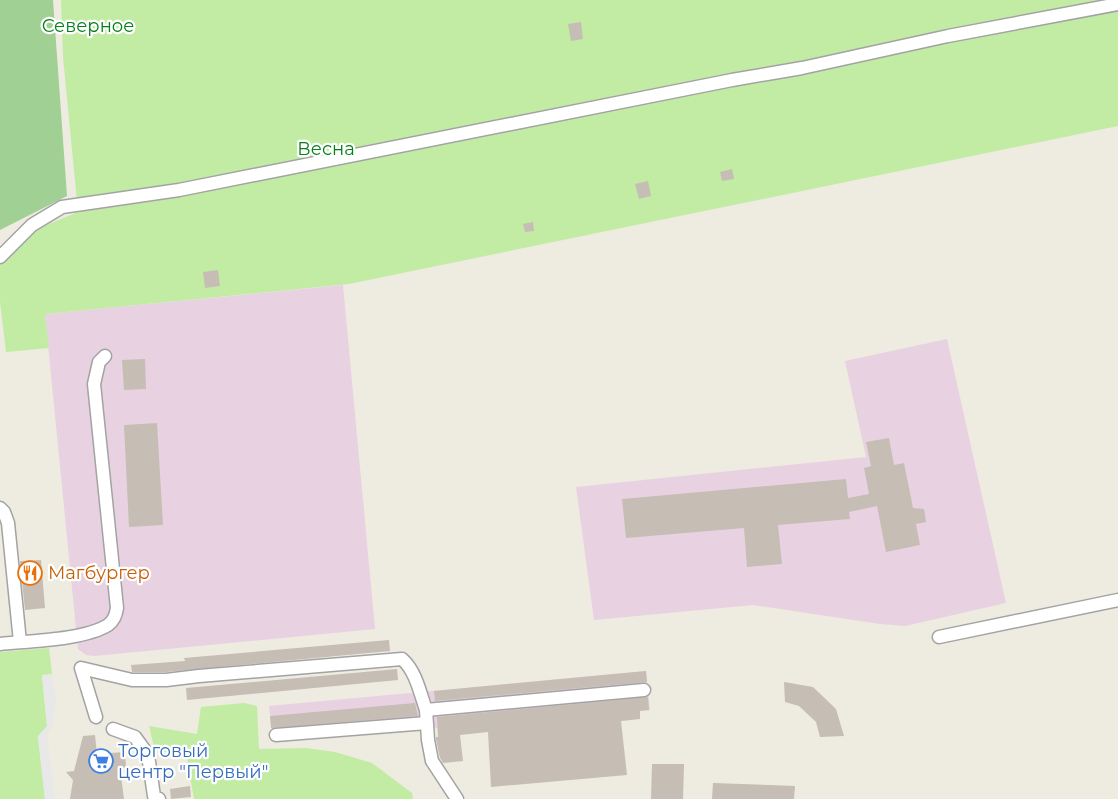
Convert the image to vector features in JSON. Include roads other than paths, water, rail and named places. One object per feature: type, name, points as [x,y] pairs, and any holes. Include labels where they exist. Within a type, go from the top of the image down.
[{"type":"lane","points":[[0,257],[32,225],[62,207],[179,190],[732,80],[802,68],[948,36],[1118,4]]},
{"type":"lane","points":[[0,644],[76,636],[96,631],[110,624],[114,618],[117,608],[94,384],[99,362],[105,356]]},
{"type":"lane","points":[[0,508],[4,512],[8,523],[20,642]]},
{"type":"lane","points":[[939,637],[1118,600]]},
{"type":"lane","points":[[96,717],[80,668],[132,680],[166,680],[237,672],[402,659],[407,664],[414,678],[426,710],[426,723],[432,761],[457,799]]},
{"type":"lane","points":[[426,710],[644,690]]},
{"type":"lane","points":[[276,735],[426,723]]},
{"type":"lane","points":[[113,728],[135,737],[148,755],[154,796],[158,799]]},
{"type":"place","name":"Магбургер","points":[[30,573]]},
{"type":"place","name":"Торговый центр \"Первый\"","points":[[101,761]]},
{"type":"park label","name":"Северное","points":[[88,26]]},
{"type":"park label","name":"Весна","points":[[326,149]]}]
